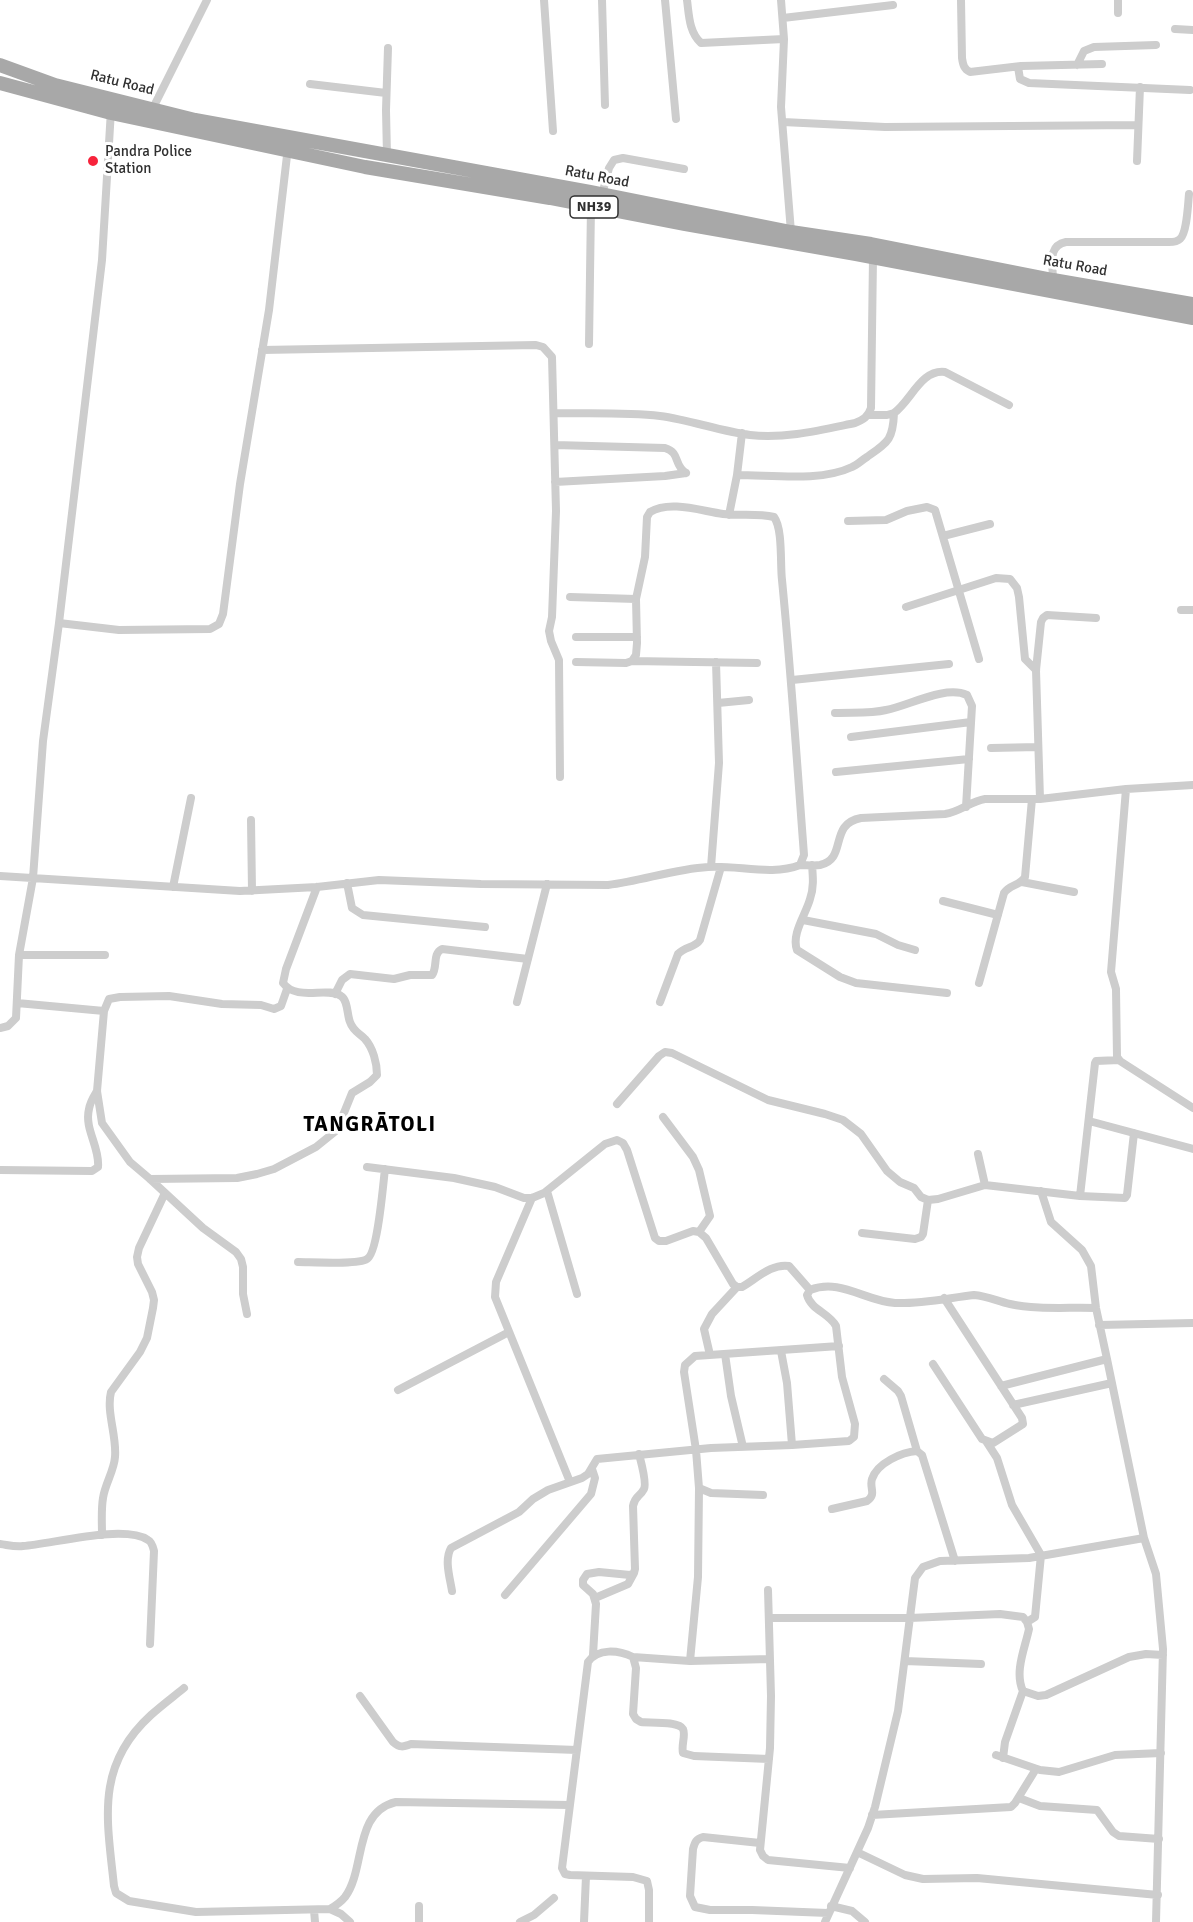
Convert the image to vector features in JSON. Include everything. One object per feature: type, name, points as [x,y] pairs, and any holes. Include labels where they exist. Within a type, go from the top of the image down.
[{"type":"main road","name":"Ratu Road","points":[[0,65],[55,84],[153,108],[365,167],[1192,313]]},
{"type":"main road","name":"Ratu Road","points":[[0,83],[111,113],[288,145],[387,156],[790,232],[871,244],[1053,280],[1192,313]]},
{"type":"street","points":[[153,108],[207,0]]},
{"type":"street","points":[[544,0],[553,131]]},
{"type":"street","points":[[602,0],[605,105]]},
{"type":"street","points":[[665,0],[676,119]]},
{"type":"street","points":[[687,0],[692,31],[701,43],[784,39]]},
{"type":"street","points":[[781,0],[784,39],[781,91],[790,232]]},
{"type":"street","points":[[961,0],[962,58],[963,66],[967,71],[1102,64]]},
{"type":"street","points":[[1118,0],[1118,13]]},
{"type":"street","points":[[783,18],[894,5]]},
{"type":"street","points":[[1175,29],[1193,30]]},
{"type":"street","points":[[1077,65],[1084,51],[1094,47],[1156,45]]},
{"type":"street","points":[[387,156],[388,48]]},
{"type":"street","points":[[1018,67],[1020,79],[1029,82],[1190,90]]},
{"type":"street","points":[[310,84],[386,93]]},
{"type":"street","points":[[1137,161],[1140,87]]},
{"type":"street","points":[[0,1028],[8,1026],[16,1018],[19,955],[33,878],[43,741],[102,260],[112,98]]},
{"type":"street","points":[[783,122],[885,127],[1138,125]]},
{"type":"street","points":[[59,623],[119,630],[210,628],[219,624],[223,614],[240,483],[269,310],[288,145]]},
{"type":"street","points":[[602,195],[609,168],[614,160],[624,158],[684,169]]},
{"type":"street","points":[[1053,280],[1053,252],[1059,243],[1165,242],[1181,239],[1190,194]]},
{"type":"street","points":[[589,344],[591,206]]},
{"type":"street","points":[[868,415],[871,408],[873,378],[873,257]]},
{"type":"street","points":[[262,350],[536,345],[543,347],[552,357],[556,512],[552,617],[549,631],[550,641],[559,660],[560,777]]},
{"type":"street","points":[[554,413],[656,416],[767,436],[803,433],[855,423],[868,415],[894,413],[927,377],[939,371],[1009,405]]},
{"type":"street","points":[[737,475],[813,476],[853,467],[888,443],[894,428],[894,413]]},
{"type":"street","points":[[729,514],[742,433]]},
{"type":"street","points":[[555,445],[664,448],[672,450],[678,466],[686,473],[555,482]]},
{"type":"street","points":[[848,521],[886,520],[907,511],[927,507],[935,510],[979,658]]},
{"type":"street","points":[[632,661],[636,655],[636,599],[645,557],[647,517],[650,512],[661,508],[688,508],[774,517],[777,521],[792,680],[804,855],[800,864]]},
{"type":"street","points":[[943,536],[990,524]]},
{"type":"street","points":[[906,607],[1003,577],[1014,582],[1021,607],[1025,659],[1036,670]]},
{"type":"street","points":[[570,597],[636,599]]},
{"type":"street","points":[[1181,610],[1193,610]]},
{"type":"street","points":[[1022,882],[1025,876],[1036,800],[1038,747],[1036,670],[1043,618],[1053,615],[1096,618]]},
{"type":"street","points":[[576,637],[637,637]]},
{"type":"street","points":[[576,662],[757,663]]},
{"type":"street","points":[[711,867],[719,763],[716,662]]},
{"type":"street","points":[[792,680],[949,664]]},
{"type":"street","points":[[834,713],[880,711],[931,697],[961,692],[967,695],[970,700],[971,722],[966,807]]},
{"type":"street","points":[[718,703],[749,700]]},
{"type":"street","points":[[850,737],[971,722]]},
{"type":"street","points":[[991,748],[1038,747]]},
{"type":"street","points":[[836,772],[969,759]]},
{"type":"street","points":[[0,876],[252,891],[379,880],[608,885],[676,870],[711,867],[775,869],[791,868],[800,864],[819,865],[829,861],[835,853],[845,825],[851,820],[861,818],[945,814],[957,812],[977,800],[985,799],[1036,800],[1126,789],[1193,785]]},
{"type":"street","points":[[1119,1060],[1116,989],[1111,972],[1126,789]]},
{"type":"street","points":[[173,887],[191,798]]},
{"type":"street","points":[[251,820],[252,891]]},
{"type":"street","points":[[812,865],[813,887],[796,938],[797,950],[840,977],[856,983],[947,993]]},
{"type":"street","points":[[660,1002],[678,954],[682,949],[698,944],[700,940],[721,867]]},
{"type":"street","points":[[979,983],[1007,888],[1022,882],[1074,892]]},
{"type":"street","points":[[347,883],[352,908],[363,915],[486,927]]},
{"type":"street","points":[[517,1002],[547,884]]},
{"type":"street","points":[[150,1179],[218,1179],[257,1174],[298,1157],[338,1130],[352,1094],[375,1078],[377,1071],[370,1045],[351,1026],[342,996],[296,992],[283,983],[286,969],[317,887]]},
{"type":"street","points":[[943,901],[998,915]]},
{"type":"street","points":[[802,920],[876,934],[898,945],[915,950]]},
{"type":"street","points":[[335,994],[342,980],[350,974],[394,979],[410,975],[432,975],[436,954],[442,949],[528,959]]},
{"type":"street","points":[[19,955],[105,955]]},
{"type":"street","points":[[247,1314],[243,1294],[241,1258],[203,1228],[130,1162],[102,1123],[97,1091],[104,1011],[105,1004],[110,999],[159,996],[279,1008],[288,988]]},
{"type":"street","points":[[17,1003],[104,1011]]},
{"type":"street","points":[[617,1104],[658,1056],[665,1052],[672,1053],[768,1100],[843,1120],[861,1134],[887,1171],[928,1200],[938,1200],[985,1185],[1080,1196],[1125,1198],[1134,1133]]},
{"type":"street","points":[[1080,1196],[1096,1061],[1119,1060],[1193,1107]]},
{"type":"street","points":[[0,1170],[93,1170],[98,1167],[96,1147],[88,1119],[89,1108],[97,1091]]},
{"type":"street","points":[[663,1117],[687,1148],[699,1170],[710,1216],[699,1232]]},
{"type":"street","points":[[1089,1121],[1193,1149]]},
{"type":"street","points":[[367,1167],[454,1178],[495,1187],[524,1198],[532,1198],[547,1191],[605,1144],[617,1140],[623,1143],[627,1150],[655,1238],[666,1242],[693,1231],[699,1232],[706,1238],[737,1287]]},
{"type":"street","points":[[978,1154],[985,1185]]},
{"type":"street","points":[[298,1262],[358,1262],[369,1258],[373,1253],[376,1239],[385,1169]]},
{"type":"street","points":[[547,1191],[577,1294]]},
{"type":"street","points":[[1041,1191],[1051,1222],[1082,1250],[1091,1266],[1099,1325],[1144,1538],[1156,1574],[1163,1655],[1156,1922]]},
{"type":"street","points":[[102,1535],[103,1498],[116,1456],[109,1399],[111,1392],[140,1352],[147,1338],[154,1300],[137,1257],[165,1193]]},
{"type":"street","points":[[532,1198],[494,1290],[570,1482]]},
{"type":"street","points":[[862,1233],[915,1239],[921,1237],[928,1200]]},
{"type":"street","points":[[710,1355],[704,1336],[706,1323],[737,1287],[742,1287],[782,1264],[789,1266],[810,1290]]},
{"type":"street","points":[[452,1591],[447,1553],[451,1548],[519,1512],[533,1499],[548,1490],[582,1478],[597,1459],[696,1450],[792,1446],[849,1441],[854,1437],[855,1424],[842,1377],[836,1326],[833,1320],[812,1305],[807,1294],[810,1290],[825,1286],[837,1287],[894,1303],[985,1296],[1023,1306],[1096,1308]]},
{"type":"street","points":[[944,1298],[1022,1418],[1023,1424],[993,1443],[986,1442]]},
{"type":"street","points":[[1099,1325],[1193,1323]]},
{"type":"street","points":[[398,1390],[509,1332]]},
{"type":"street","points":[[690,1661],[698,1577],[699,1488],[685,1365],[695,1356],[839,1346]]},
{"type":"street","points":[[781,1351],[787,1383],[792,1446]]},
{"type":"street","points":[[724,1354],[743,1447]]},
{"type":"street","points":[[1001,1386],[1107,1359]]},
{"type":"street","points":[[933,1364],[997,1458],[1012,1505],[1041,1556],[1035,1617],[1027,1622]]},
{"type":"street","points":[[884,1379],[901,1396],[917,1451],[922,1455],[955,1561]]},
{"type":"street","points":[[1013,1405],[1112,1383]]},
{"type":"street","points":[[832,1509],[872,1498],[871,1482],[875,1473],[890,1460],[917,1451]]},
{"type":"street","points":[[595,1598],[628,1584],[636,1569],[633,1506],[634,1499],[643,1494],[645,1482],[639,1454]]},
{"type":"street","points":[[505,1595],[591,1494],[595,1478],[591,1469]]},
{"type":"street","points":[[699,1488],[711,1493],[763,1496]]},
{"type":"street","points":[[0,1544],[23,1546],[114,1534],[139,1536],[148,1540],[153,1545],[154,1551],[150,1644]]},
{"type":"street","points":[[828,1914],[872,1815],[898,1712],[912,1590],[919,1572],[932,1563],[1041,1556],[1144,1538]]},
{"type":"street","points":[[634,1573],[630,1575],[599,1572],[587,1574],[583,1580],[584,1585],[595,1598],[593,1655],[588,1662],[562,1868],[565,1874],[633,1877],[646,1881],[649,1890],[649,1922]]},
{"type":"street","points":[[768,1590],[771,1696],[769,1759],[760,1843],[763,1856],[768,1860],[850,1868]]},
{"type":"street","points":[[769,1618],[910,1618],[1000,1614],[1023,1617],[1029,1629],[1019,1674],[1023,1691],[999,1756],[1036,1769],[1059,1772],[1115,1755],[1161,1753]]},
{"type":"street","points":[[593,1655],[604,1651],[633,1657],[690,1661],[770,1659]]},
{"type":"street","points":[[1023,1691],[1038,1696],[1046,1695],[1129,1657],[1146,1654],[1163,1655]]},
{"type":"street","points":[[633,1657],[636,1668],[633,1714],[636,1719],[641,1722],[681,1726],[684,1730],[682,1749],[683,1753],[688,1755],[769,1759]]},
{"type":"street","points":[[904,1661],[981,1664]]},
{"type":"street","points":[[184,1688],[139,1728],[115,1765],[110,1784],[107,1815],[116,1893],[129,1901],[196,1912],[330,1909],[341,1914],[350,1922]]},
{"type":"street","points":[[360,1696],[399,1747],[411,1744],[577,1750]]},
{"type":"street","points":[[872,1815],[1011,1807],[1036,1769]]},
{"type":"street","points":[[1019,1798],[1040,1806],[1097,1810],[1113,1832],[1119,1836],[1159,1839]]},
{"type":"street","points":[[330,1909],[345,1897],[357,1867],[363,1838],[378,1811],[386,1804],[396,1802],[569,1805]]},
{"type":"street","points":[[760,1843],[698,1839],[693,1849],[690,1896],[695,1907],[710,1910],[828,1914],[852,1911],[865,1922]]},
{"type":"street","points":[[857,1852],[905,1875],[923,1879],[992,1879],[1158,1896]]},
{"type":"street","points":[[584,1922],[586,1876]]},
{"type":"street","points":[[520,1922],[534,1915],[554,1898]]},
{"type":"street","points":[[419,1906],[419,1922]]},
{"type":"street","points":[[314,1910],[315,1922]]},
{"type":"place","name":"Pandra Police Station","points":[[93,161]]},
{"type":"district","name":"TANGRĀTOLI","points":[[370,1125]]}]
